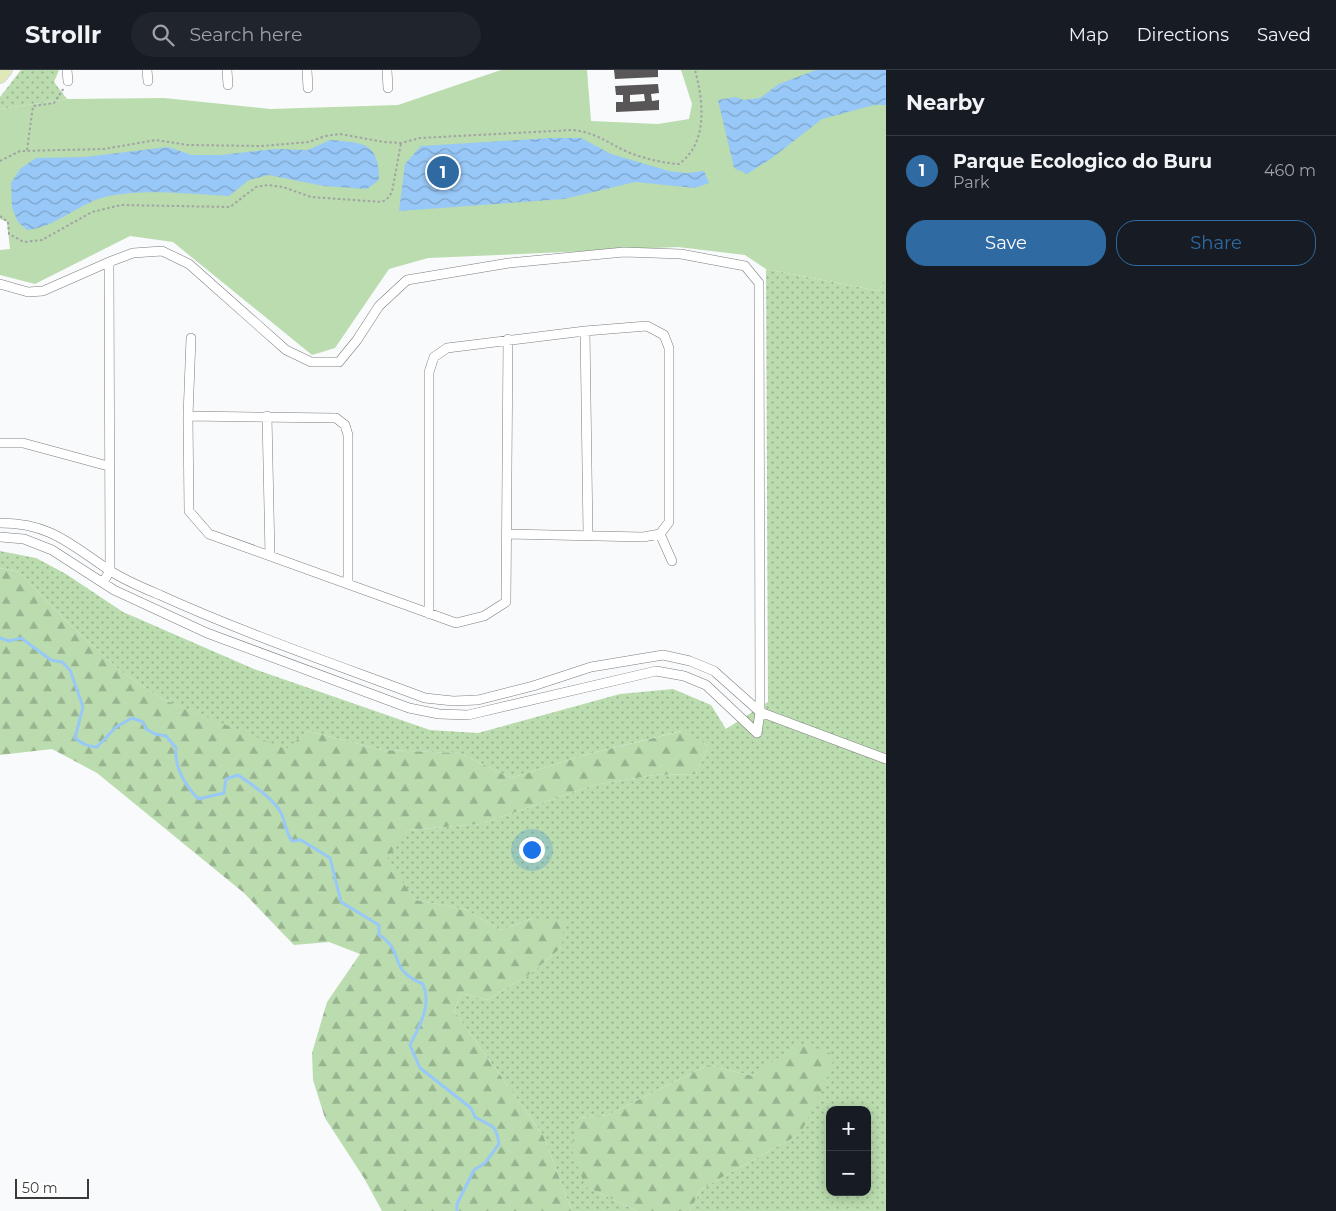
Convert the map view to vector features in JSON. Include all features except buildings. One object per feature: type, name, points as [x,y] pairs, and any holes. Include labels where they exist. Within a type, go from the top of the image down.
[{"type":"main road","points":[[0,77],[6,70]]},
{"type":"street","points":[[67,70],[68,81]]},
{"type":"street","points":[[147,70],[148,81]]},
{"type":"street","points":[[227,70],[228,85]]},
{"type":"street","points":[[307,70],[308,88]]},
{"type":"street","points":[[387,70],[388,88]]},
{"type":"street","points":[[0,284],[28,292],[43,291],[133,253],[162,251],[189,264],[286,350],[311,362],[340,362],[379,306],[407,280],[509,263],[624,252],[681,254],[745,266],[759,282],[760,712],[757,732],[706,685],[684,676],[656,671],[468,715],[438,714],[409,708],[207,633],[114,590],[52,550],[24,539],[0,537]]},
{"type":"street","points":[[103,582],[110,571],[108,466],[109,262]]},
{"type":"street","points":[[429,614],[429,372],[434,357],[447,348],[585,331],[647,326],[664,335],[669,348],[669,522],[660,534],[643,537],[588,534],[507,534]]},
{"type":"street","points":[[585,331],[588,534]]},
{"type":"street","points":[[192,338],[188,416],[189,511],[210,534],[456,623],[484,616],[506,602],[508,339]]},
{"type":"street","points":[[188,416],[336,418],[345,425],[348,435],[348,584]]},
{"type":"street","points":[[267,416],[270,556]]},
{"type":"street","points":[[0,443],[23,443],[108,466]]},
{"type":"street","points":[[0,523],[29,524],[48,530],[80,549],[110,571],[215,619],[425,698],[453,701],[478,700],[533,686],[591,667],[663,655],[690,661],[714,671],[760,712],[886,759]]},
{"type":"street","points":[[660,534],[672,561]]},
{"type":"path","points":[[0,161],[13,154],[27,150],[104,149],[156,140],[188,144],[262,146],[309,142],[325,136],[340,134],[401,143],[420,138],[573,130],[588,132],[602,137],[629,152],[654,160],[679,164],[686,159],[701,124],[703,106],[694,70]]},
{"type":"path","points":[[27,150],[33,106],[54,103],[68,81]]},
{"type":"path","points":[[0,216],[8,222],[9,234],[24,242],[32,242],[42,240],[92,212],[105,208],[144,204],[230,207],[256,187],[268,185],[283,187],[311,197],[382,202],[392,192],[401,143]]},
{"type":"green space","points":[[21,70],[59,70],[54,82],[67,99],[0,109],[0,97]]},
{"type":"green space","points":[[501,70],[587,70],[591,121],[658,124],[689,119],[692,104],[681,70],[886,70],[886,274],[879,291],[766,269],[745,255],[678,247],[428,258],[389,269],[335,348],[312,355],[173,242],[130,236],[35,284],[0,275],[0,250],[10,249],[7,222],[0,219],[0,109],[67,99],[164,98],[270,109],[398,105]]},
{"type":"green space","points":[[766,269],[879,291],[886,274],[886,1211],[690,1211],[701,1189],[800,1134],[800,1043],[753,1076],[708,1065],[608,1115],[578,1118],[585,1186],[637,1211],[572,1211],[543,1135],[454,1011],[461,993],[487,1000],[530,974],[562,947],[533,918],[501,930],[464,909],[415,900],[386,859],[408,830],[480,824],[594,785],[654,775],[696,774],[709,746],[681,731],[588,754],[511,778],[460,753],[382,750],[308,731],[286,750],[164,700],[123,673],[69,624],[19,572],[0,568],[0,551],[36,558],[66,574],[123,612],[254,669],[430,730],[478,733],[620,694],[673,689],[711,705],[726,729],[768,702]]},
{"type":"green space","points":[[0,568],[19,572],[69,624],[123,673],[164,700],[286,749],[308,731],[382,750],[460,753],[511,778],[588,754],[682,731],[709,746],[696,774],[654,775],[594,785],[480,824],[408,830],[387,859],[415,900],[464,909],[501,930],[533,918],[564,921],[562,947],[530,974],[487,1000],[461,993],[454,1011],[543,1135],[572,1211],[382,1211],[364,1178],[325,1118],[313,1080],[312,1053],[327,1002],[360,954],[329,942],[294,945],[244,893],[97,773],[52,749],[0,755]]},
{"type":"green space","points":[[799,1043],[835,1055],[826,1083],[800,1134],[701,1189],[690,1211],[637,1211],[585,1186],[571,1148],[578,1118],[608,1115],[708,1065],[753,1076]]},
{"type":"water","points":[[816,70],[886,70],[886,105],[874,105],[822,119],[772,158],[747,174],[734,168],[718,100],[735,97],[744,100],[760,98],[779,84]]},
{"type":"water","points":[[581,138],[611,154],[669,171],[686,173],[704,171],[709,183],[695,188],[635,182],[564,199],[399,211],[405,164],[421,146]]},
{"type":"water","points":[[330,140],[352,142],[367,146],[376,158],[379,180],[367,189],[324,186],[268,175],[249,180],[229,196],[167,192],[119,194],[95,200],[48,225],[27,230],[18,222],[12,208],[11,183],[20,169],[36,158],[85,157],[168,147],[192,155],[221,155],[275,149],[308,150]]},
{"type":"waterway","points":[[0,638],[9,641],[21,638],[51,660],[62,662],[70,670],[83,707],[75,738],[88,746],[97,747],[116,727],[132,718],[143,722],[146,729],[155,734],[166,736],[176,748],[177,762],[181,775],[198,799],[224,793],[226,779],[238,775],[263,793],[279,809],[292,841],[301,840],[330,858],[341,902],[379,925],[379,935],[392,947],[404,972],[423,984],[426,1000],[424,1015],[410,1045],[420,1068],[471,1108],[475,1117],[492,1126],[496,1132],[499,1144],[485,1163],[474,1170],[457,1204],[457,1211]]},
{"type":"place","name":"Parque Ecologico do Buru","points":[[443,172]]}]
